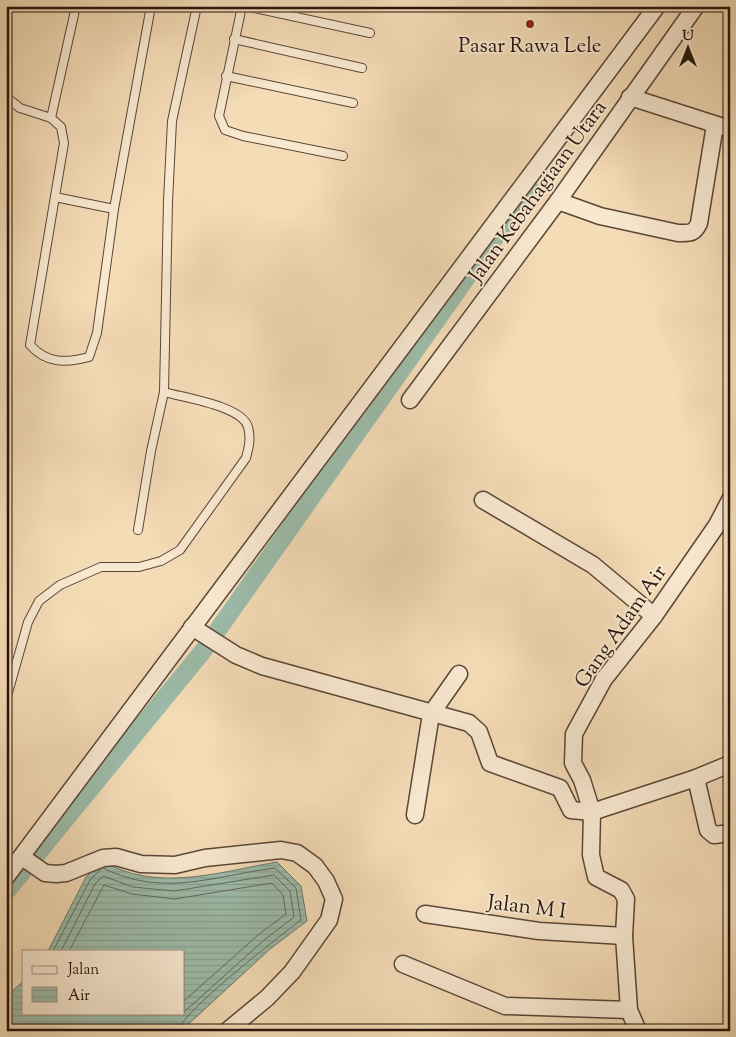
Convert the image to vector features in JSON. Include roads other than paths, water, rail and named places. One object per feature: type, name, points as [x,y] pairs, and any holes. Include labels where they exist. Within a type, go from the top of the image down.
[{"type":"street","points":[[6,877],[23,858],[198,631],[656,6]]},
{"type":"street","name":"Jalan Kebahagiaan Utara","points":[[410,400],[558,201],[696,6]]},
{"type":"street","points":[[558,201],[600,216],[678,233],[695,232],[699,223],[722,127],[630,97]]},
{"type":"street","points":[[483,500],[593,565],[654,616]]},
{"type":"street","name":"Gang Adam Air","points":[[638,1031],[629,1010],[624,936],[626,900],[621,890],[596,877],[592,869],[592,812],[582,780],[573,763],[574,734],[604,679],[654,616],[717,525],[730,500]]},
{"type":"street","points":[[198,631],[236,655],[262,666],[469,723],[479,732],[490,764],[560,788],[570,810],[592,812],[696,778],[730,764]]},
{"type":"street","points":[[415,815],[432,714],[459,674]]},
{"type":"street","points":[[696,778],[708,830],[714,835],[730,833]]},
{"type":"street","points":[[23,858],[46,873],[66,873],[103,858],[116,857],[141,864],[175,864],[205,858],[280,850],[297,853],[315,866],[326,881],[334,899],[330,920],[292,972],[267,998],[227,1031]]},
{"type":"street","name":"Jalan M I","points":[[425,914],[540,931],[624,936]]},
{"type":"street","points":[[403,964],[505,1006],[629,1010]]},
{"type":"lane","points":[[51,118],[76,6]]},
{"type":"lane","points":[[6,97],[20,108],[51,118],[61,127],[64,143],[30,345],[39,355],[69,362],[89,357],[97,332],[114,209],[151,6]]},
{"type":"lane","points":[[138,530],[151,451],[164,392],[172,121],[197,6]]},
{"type":"lane","points":[[343,156],[243,136],[225,130],[219,116],[234,39],[244,6],[370,33]]},
{"type":"lane","points":[[234,39],[362,68]]},
{"type":"lane","points":[[226,76],[353,104]]},
{"type":"lane","points":[[55,196],[114,209]]},
{"type":"lane","points":[[6,700],[28,622],[39,601],[60,585],[101,566],[139,567],[161,561],[180,550],[246,458],[250,442],[248,425],[233,410],[164,392]]},
{"type":"water","points":[[102,861],[123,871],[144,876],[166,878],[211,875],[277,862],[301,886],[307,921],[270,949],[181,1031],[6,1031],[6,996],[22,983],[22,1014],[185,1014],[185,950],[49,950],[86,877]]},
{"type":"waterway","points":[[6,892],[203,651],[530,188]]},
{"type":"waterway","points":[[6,426],[6,477]]},
{"type":"place","name":"Pasar Rawa Lele","points":[[530,24]]}]
